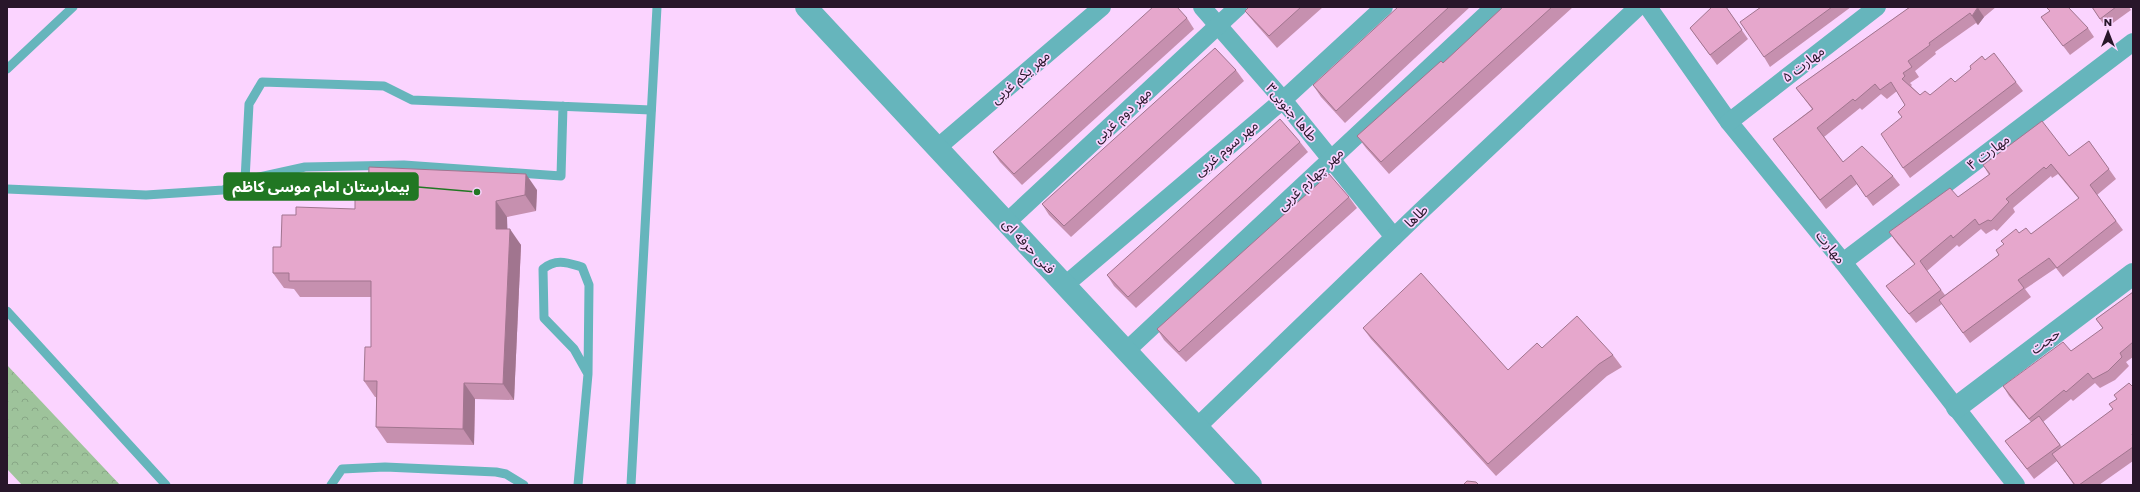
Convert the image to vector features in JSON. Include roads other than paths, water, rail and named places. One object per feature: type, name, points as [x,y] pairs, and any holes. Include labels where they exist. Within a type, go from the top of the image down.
[{"type":"street","name":"فنی حرفه ای","points":[[806,7],[1251,485]]},
{"type":"street","name":"مهر یکم غربی","points":[[938,148],[1102,7]]},
{"type":"street","name":"طاها جنوبی۳","points":[[1202,7],[1283,100],[1394,237]]},
{"type":"street","name":"مهر دوم غربی","points":[[1007,222],[1238,7]]},
{"type":"street","name":"مهر سوم غربی","points":[[1065,285],[1283,100],[1384,7]]},
{"type":"street","name":"مهر چهارم غربی","points":[[1126,351],[1494,7]]},
{"type":"street","name":"طاها","points":[[1197,428],[1394,237],[1638,7]]},
{"type":"street","name":"مهارت","points":[[1648,7],[1729,122],[1843,262],[2016,485]]},
{"type":"street","name":"مهارت ۵","points":[[1729,122],[1877,7]]},
{"type":"street","name":"مهارت ۴","points":[[1843,262],[2133,42]]},
{"type":"street","name":"حجت","points":[[1957,407],[2133,274]]},
{"type":"lane","points":[[7,69],[73,7]]},
{"type":"lane","points":[[631,485],[657,7]]},
{"type":"lane","points":[[245,180],[249,104],[262,82],[384,86],[412,100],[651,110]]},
{"type":"lane","points":[[7,189],[146,195],[223,190],[245,180],[305,167],[404,165],[560,176],[563,106]]},
{"type":"lane","points":[[578,485],[588,374],[589,285],[582,267],[561,261],[548,264],[543,269],[544,318],[574,349],[588,374]]},
{"type":"lane","points":[[7,311],[166,485]]},
{"type":"lane","points":[[331,485],[342,469],[385,467],[496,472],[506,474],[524,485]]},
{"type":"place","name":"بیمارستان امام موسی کاظم","points":[[477,192]]}]
